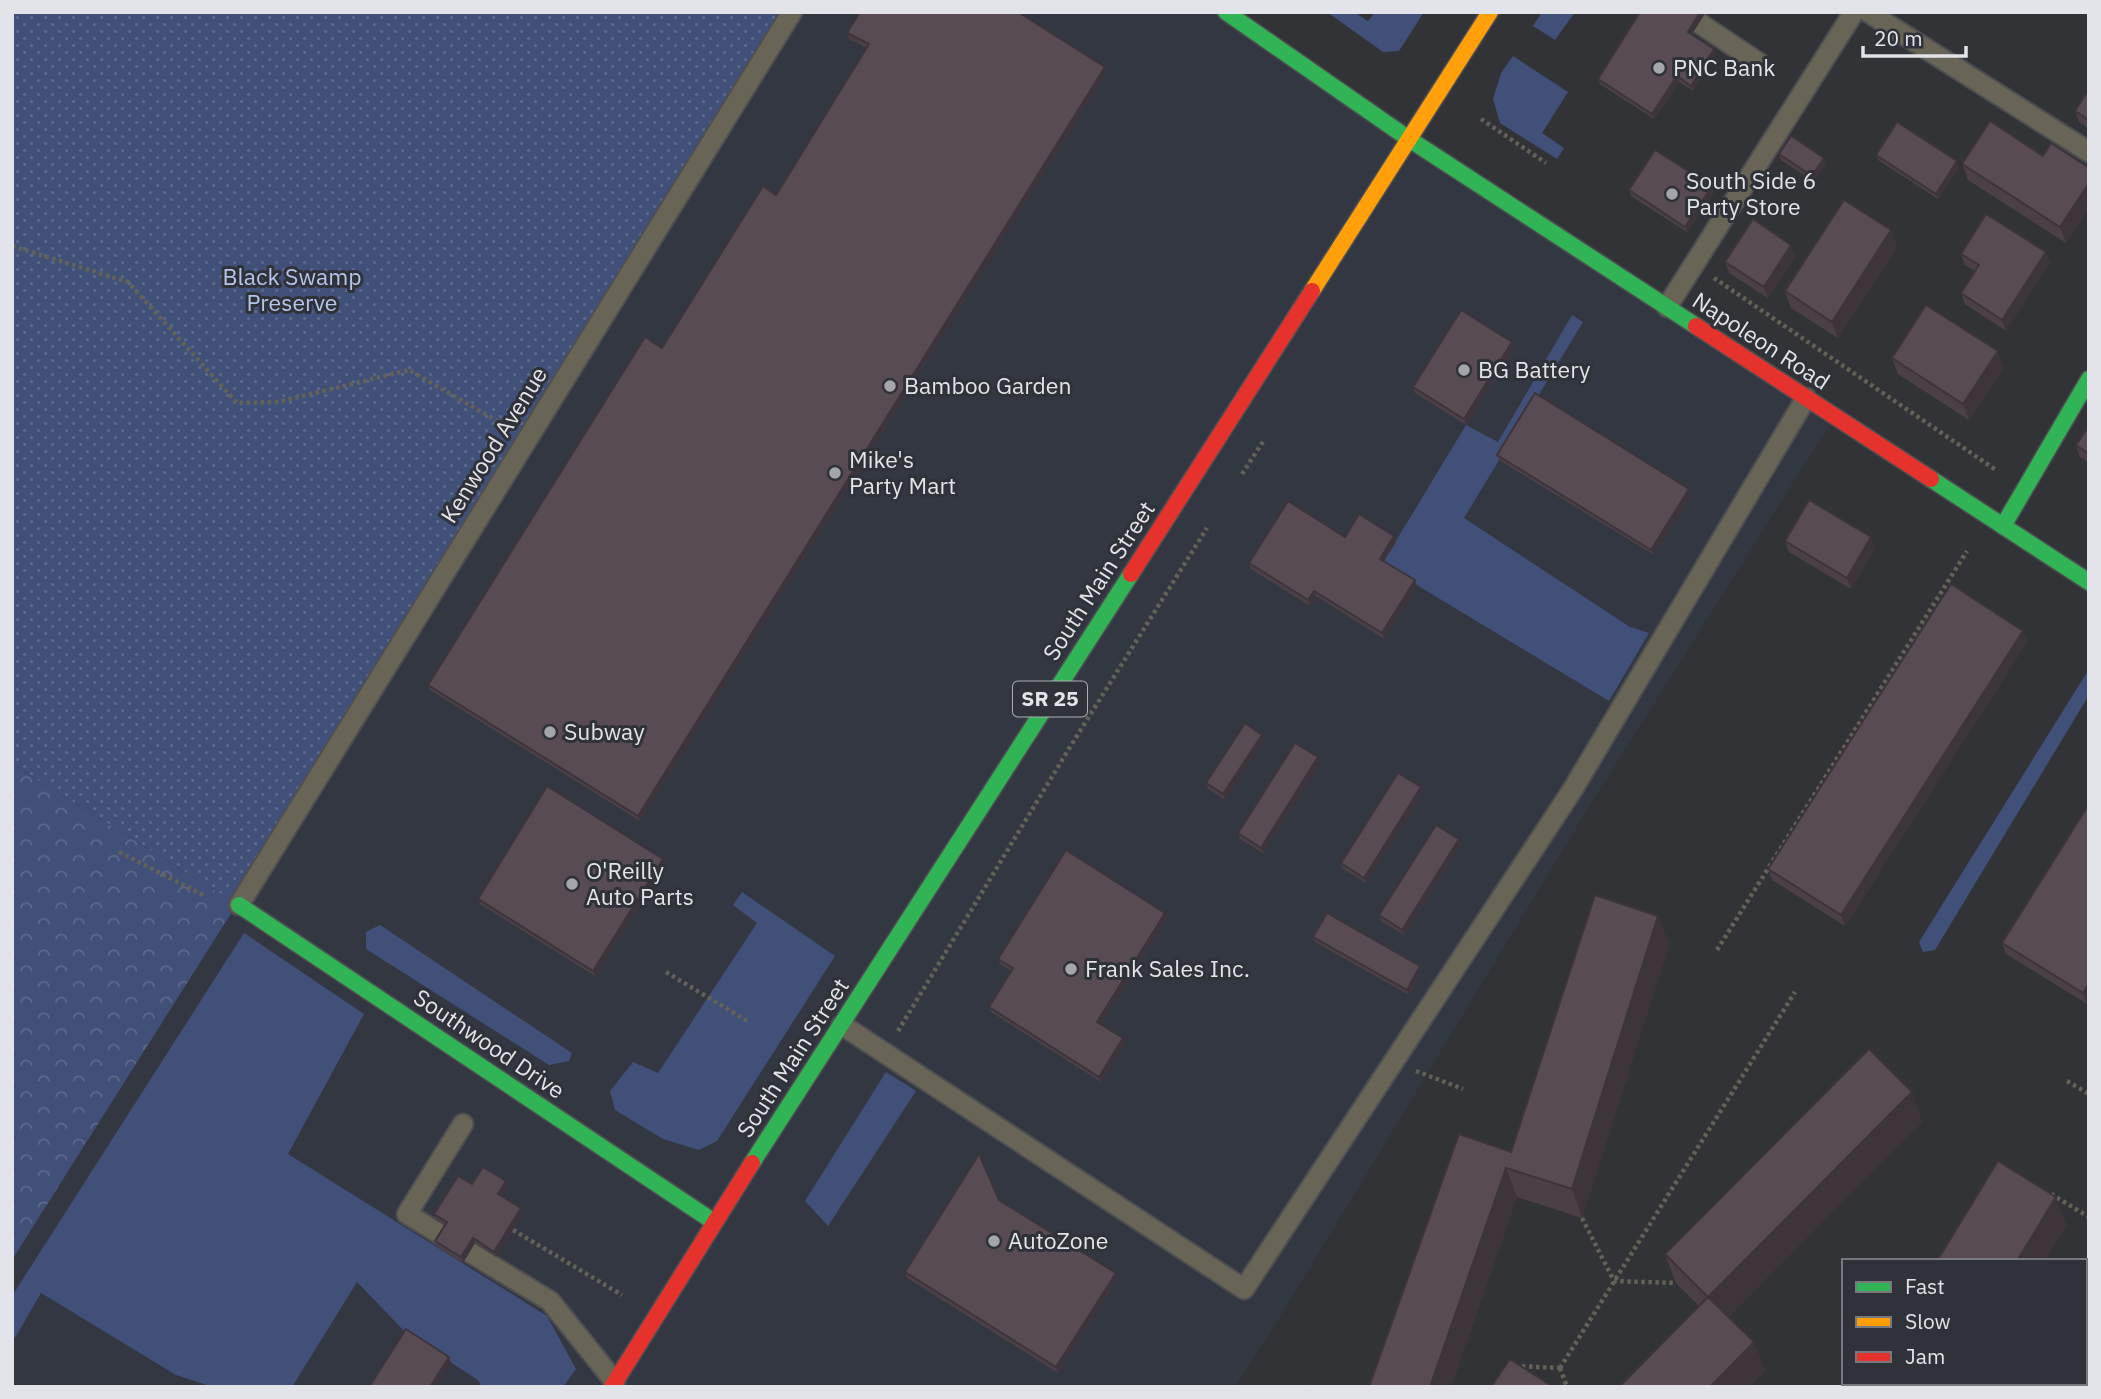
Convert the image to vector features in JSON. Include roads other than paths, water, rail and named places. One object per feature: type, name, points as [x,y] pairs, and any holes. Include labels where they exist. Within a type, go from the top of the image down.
[{"type":"main road","name":"Napoleon Road","points":[[1226,12],[1409,139],[2089,582]]},
{"type":"main road","name":"South Main Street","points":[[613,1384],[714,1222],[1490,12]]},
{"type":"main road","points":[[2003,526],[2089,379]]},
{"type":"main road","name":"Southwood Drive","points":[[240,905],[714,1222]]},
{"type":"lane","name":"Kenwood Avenue","points":[[240,905],[792,12]]},
{"type":"lane","points":[[1667,307],[1854,12]]},
{"type":"lane","points":[[1868,12],[2089,152]]},
{"type":"lane","points":[[1699,23],[1759,63]]},
{"type":"lane","points":[[842,1026],[1244,1289],[1573,789],[1807,398]]},
{"type":"lane","points":[[463,1124],[407,1214],[550,1301],[613,1384]]},
{"type":"place","name":"PNC Bank","points":[[1659,68]]},
{"type":"place","name":"South Side 6 Party Store","points":[[1672,194]]},
{"type":"place","name":"BG Battery","points":[[1464,370]]},
{"type":"place","name":"Bamboo Garden","points":[[890,386]]},
{"type":"place","name":"Mike's Party Mart","points":[[835,473]]},
{"type":"place","name":"Subway","points":[[550,732]]},
{"type":"place","name":"O'Reilly Auto Parts","points":[[572,884]]},
{"type":"place","name":"Frank Sales Inc.","points":[[1071,969]]},
{"type":"place","name":"AutoZone","points":[[994,1241]]},
{"type":"park label","name":"Black Swamp Preserve","points":[[292,290]]}]
